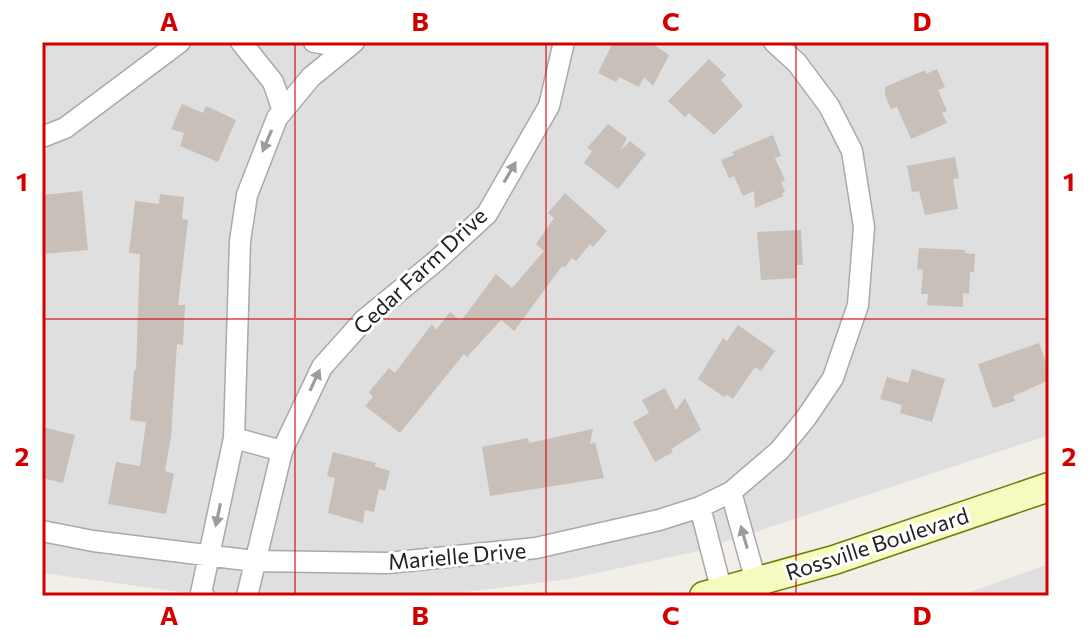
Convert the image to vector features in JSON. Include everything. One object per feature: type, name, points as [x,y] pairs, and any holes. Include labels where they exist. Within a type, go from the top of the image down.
[{"type":"main road","name":"Rossville Boulevard","points":[[716,595],[758,589],[1049,487]]},
{"type":"street","points":[[42,137],[65,128],[180,42]]},
{"type":"street","points":[[241,42],[273,82],[283,111]]},
{"type":"street","points":[[314,42],[350,45]]},
{"type":"street","name":"Cedar Farm Drive","points":[[247,596],[282,451],[322,367],[364,320],[487,214],[549,106],[564,42]]},
{"type":"street","name":"Marielle Drive","points":[[42,531],[93,541],[254,561],[387,563],[536,548],[659,520],[700,507],[731,492],[779,451],[806,418],[833,378],[858,305],[864,227],[852,151],[829,106],[797,63],[774,42]]},
{"type":"street","points":[[204,596],[201,593],[234,438],[240,241],[247,195],[277,118],[311,77],[350,45]]},
{"type":"street","points":[[234,438],[282,451]]},
{"type":"street","points":[[731,492],[758,589]]},
{"type":"street","points":[[700,507],[716,595]]},
{"type":"shaded area","points":[[42,42],[1049,42],[1049,435],[694,552],[569,579],[433,596],[210,596],[42,573]]},
{"type":"shaded area","points":[[1049,564],[1049,596],[959,596]]},
{"type":"building","points":[[613,42],[650,42],[669,55],[653,86],[644,77],[639,87],[619,77],[616,82],[598,73]]},
{"type":"building","points":[[709,59],[726,75],[721,80],[743,106],[714,135],[689,113],[685,117],[668,101]]},
{"type":"building","points":[[937,69],[945,87],[938,90],[947,111],[942,113],[947,123],[911,139],[897,107],[891,109],[885,87],[925,70],[926,74]]},
{"type":"building","points":[[182,104],[203,113],[206,106],[236,120],[218,162],[180,146],[184,133],[171,129]]},
{"type":"building","points":[[608,124],[627,138],[621,150],[630,141],[646,154],[618,189],[584,163],[592,151],[587,148]]},
{"type":"building","points":[[773,135],[781,156],[775,158],[785,180],[781,182],[785,192],[783,196],[755,208],[754,191],[743,196],[734,176],[729,178],[721,160],[734,155],[732,152]]},
{"type":"building","points":[[955,157],[959,178],[953,179],[958,209],[925,215],[919,191],[912,192],[907,166]]},
{"type":"building","points":[[82,191],[88,250],[42,254],[42,195]]},
{"type":"building","points":[[565,193],[607,231],[593,247],[590,244],[576,261],[572,258],[564,268],[562,266],[514,331],[501,320],[467,357],[464,354],[400,433],[365,406],[373,397],[369,392],[389,368],[395,373],[432,324],[436,330],[450,312],[461,321],[496,274],[512,288],[544,251],[536,244],[554,218],[548,213]]},
{"type":"building","points":[[160,194],[184,197],[182,219],[188,220],[178,305],[185,305],[183,345],[177,344],[171,437],[165,471],[174,474],[166,514],[108,504],[116,462],[140,466],[146,422],[130,420],[136,370],[140,254],[129,253],[135,201],[159,204]]},
{"type":"building","points":[[801,230],[803,265],[797,265],[797,278],[761,280],[757,232]]},
{"type":"building","points":[[919,248],[965,250],[965,253],[975,254],[969,294],[963,293],[963,307],[927,305],[928,294],[921,294],[923,270],[917,269]]},
{"type":"building","points":[[738,325],[775,351],[761,371],[755,367],[733,399],[727,395],[724,397],[698,379],[723,338],[727,341]]},
{"type":"building","points":[[1039,343],[1049,380],[1013,396],[1015,401],[993,408],[978,364]]},
{"type":"building","points":[[912,369],[945,379],[932,422],[900,413],[902,405],[880,399],[887,377],[908,383]]},
{"type":"building","points":[[665,388],[676,410],[685,398],[701,430],[655,462],[633,422],[649,413],[642,400]]},
{"type":"building","points":[[42,427],[75,435],[63,483],[42,478]]},
{"type":"building","points":[[593,429],[590,444],[595,442],[604,478],[490,496],[482,447],[528,438],[529,443]]},
{"type":"building","points":[[333,452],[376,463],[374,466],[390,471],[385,491],[379,489],[374,512],[365,510],[363,523],[328,513],[335,478],[327,476]]}]
